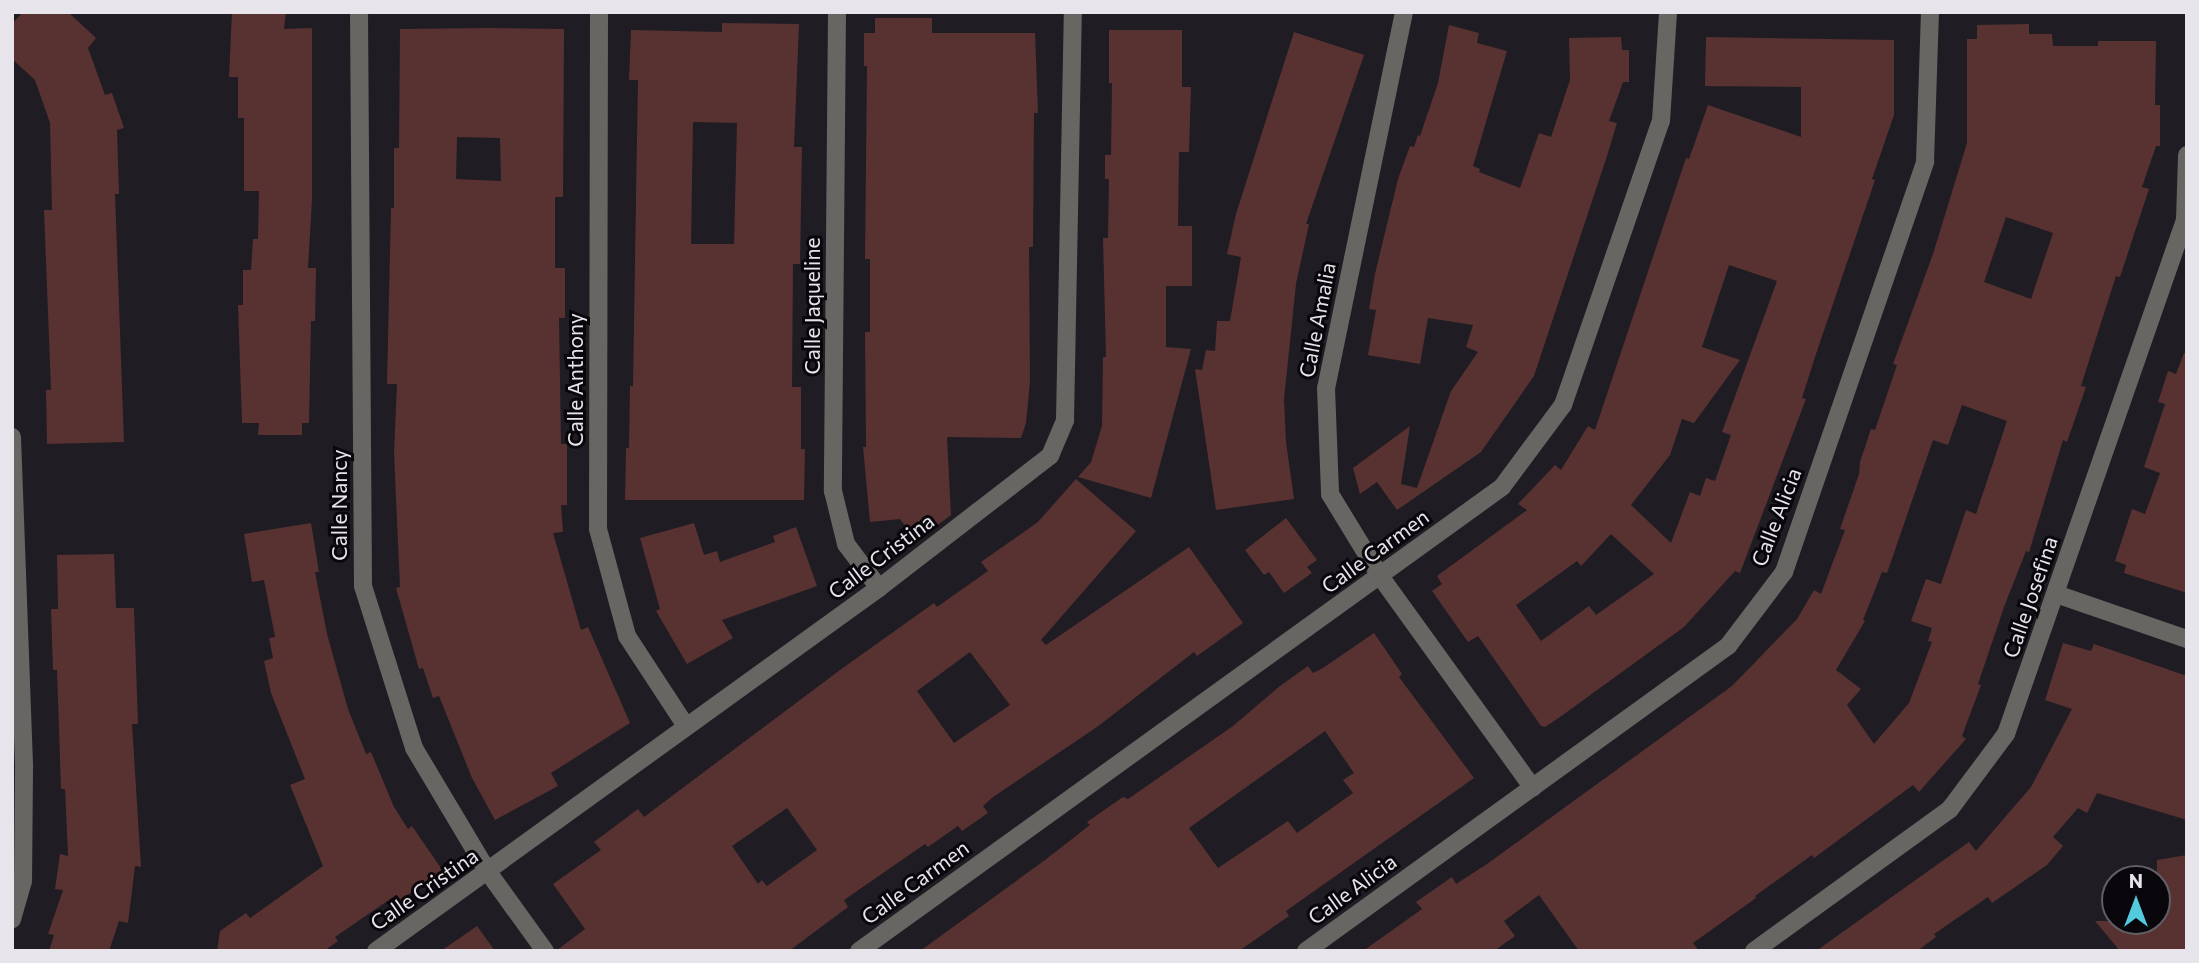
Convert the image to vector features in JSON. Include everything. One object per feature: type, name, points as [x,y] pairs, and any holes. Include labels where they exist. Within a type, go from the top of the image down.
[{"type":"street","name":"Calle Nancy","points":[[359,12],[363,586],[414,748],[488,872],[545,951]]},
{"type":"street","name":"Calle Anthony","points":[[599,12],[597,529],[627,636],[686,726]]},
{"type":"street","name":"Calle Jaqueline","points":[[837,12],[833,491],[846,544],[878,588]]},
{"type":"street","name":"Calle Cristina","points":[[376,951],[878,588],[1050,456],[1065,420],[1073,12]]},
{"type":"street","name":"Calle Amalia","points":[[1404,12],[1326,388],[1330,494],[1380,576],[1532,788]]},
{"type":"street","name":"Calle Carmen","points":[[859,951],[1502,487],[1563,405],[1661,121],[1668,12]]},
{"type":"street","name":"Calle Alicia","points":[[1306,951],[1728,646],[1784,572],[1925,162],[1930,12]]},
{"type":"street","name":"Calle Josefina","points":[[1754,951],[1950,809],[2006,734],[2185,220],[2187,155]]},
{"type":"street","points":[[12,437],[18,768],[23,881],[12,919]]},
{"type":"street","points":[[2056,594],[2187,639]]},
{"type":"building","points":[[23,12],[68,12],[96,38],[88,48],[105,95],[112,93],[124,128],[117,130],[119,194],[115,194],[124,442],[47,444],[46,390],[51,390],[44,210],[52,210],[50,123],[35,80],[12,59],[12,24]]},
{"type":"building","points":[[232,12],[286,12],[284,29],[312,28],[312,200],[308,268],[316,268],[315,321],[311,321],[309,423],[302,423],[302,435],[258,435],[259,423],[242,423],[238,305],[243,305],[243,270],[251,270],[253,239],[258,239],[259,191],[244,191],[244,118],[238,118],[238,77],[229,77]]},
{"type":"building","points":[[875,18],[932,18],[932,33],[1035,33],[1038,113],[1034,113],[1033,247],[1029,247],[1030,381],[1026,423],[1021,438],[947,437],[951,515],[916,541],[900,519],[870,522],[863,447],[866,447],[865,332],[870,332],[870,259],[865,259],[867,66],[864,66],[864,33],[875,33]]},
{"type":"building","points":[[722,23],[799,24],[794,147],[802,147],[800,264],[793,264],[792,387],[801,387],[801,449],[805,449],[804,500],[625,500],[630,386],[633,386],[638,80],[629,80],[631,30],[722,32]],"holes":[[[693,122],[737,123],[734,244],[691,244]]]},
{"type":"building","points":[[2029,24],[2029,34],[2052,34],[2053,46],[2098,46],[2098,41],[2156,41],[2155,105],[2160,105],[2160,146],[2156,146],[2142,187],[2149,189],[2120,277],[2116,276],[2099,329],[2081,386],[2086,387],[2067,442],[2063,440],[2029,552],[2026,551],[2004,607],[1978,684],[1981,685],[1962,736],[1966,739],[1919,792],[1913,785],[1814,858],[1812,855],[1755,896],[1756,898],[1693,943],[1699,951],[1579,951],[1539,895],[1504,921],[1515,936],[1494,951],[1363,951],[1422,909],[1416,902],[1452,877],[1456,884],[1487,864],[1732,686],[1797,619],[1814,590],[1821,594],[1845,530],[1840,529],[1859,474],[1860,462],[1871,429],[1875,430],[1897,365],[1893,364],[1933,254],[1967,143],[1967,39],[1977,39],[1977,25]],"holes":[[[2006,217],[2053,233],[2031,299],[1984,282]],[[1962,405],[2007,421],[1976,514],[1966,510],[1941,584],[1926,579],[1911,621],[1932,628],[1928,641],[1932,642],[1909,703],[1874,744],[1847,705],[1861,689],[1836,670],[1865,621],[1863,620],[1882,572],[1887,573],[1933,440],[1948,445]]]},
{"type":"building","points":[[1449,25],[1479,33],[1477,43],[1507,51],[1473,166],[1480,169],[1479,172],[1520,188],[1539,133],[1551,137],[1570,80],[1569,38],[1621,37],[1622,50],[1629,50],[1629,82],[1623,82],[1609,121],[1617,123],[1534,376],[1481,452],[1397,510],[1377,482],[1360,494],[1353,468],[1410,426],[1401,484],[1417,488],[1451,391],[1478,352],[1466,347],[1473,325],[1428,318],[1420,364],[1368,355],[1376,310],[1369,309],[1398,179],[1410,146],[1414,147],[1418,135],[1420,136],[1438,83]]},
{"type":"building","points":[[400,29],[564,29],[563,197],[555,197],[555,268],[565,268],[565,318],[559,318],[561,444],[567,444],[567,505],[561,505],[563,532],[553,533],[581,630],[588,627],[630,723],[551,773],[558,786],[495,820],[472,778],[439,696],[433,698],[423,668],[419,669],[396,588],[400,587],[394,453],[397,384],[387,384],[394,148],[399,148]],"holes":[[[457,137],[500,138],[501,181],[456,179]]]},
{"type":"building","points":[[1109,30],[1182,30],[1182,87],[1191,87],[1189,152],[1179,152],[1178,226],[1192,226],[1192,286],[1166,286],[1166,347],[1191,349],[1151,498],[1078,477],[1091,462],[1102,426],[1103,357],[1106,357],[1103,238],[1108,238],[1109,179],[1105,179],[1105,155],[1111,155],[1112,83],[1109,83]]},
{"type":"building","points":[[1294,32],[1364,55],[1306,224],[1309,224],[1296,284],[1284,399],[1286,442],[1294,499],[1216,510],[1195,369],[1202,370],[1206,350],[1215,351],[1217,321],[1230,321],[1241,257],[1227,254],[1236,214]]},
{"type":"building","points":[[1706,37],[1894,40],[1894,115],[1802,398],[1806,399],[1740,573],[1735,571],[1684,627],[1560,717],[1545,727],[1541,726],[1478,636],[1468,642],[1432,591],[1442,584],[1437,576],[1527,510],[1518,504],[1555,465],[1561,470],[1588,426],[1595,430],[1686,158],[1689,159],[1708,105],[1801,137],[1801,87],[1705,86]],"holes":[[[1729,265],[1777,281],[1722,432],[1731,435],[1715,481],[1706,478],[1700,496],[1690,492],[1671,543],[1631,505],[1670,455],[1682,419],[1694,423],[1740,360],[1702,347]],[[1611,534],[1654,574],[1596,615],[1589,606],[1541,641],[1516,605],[1577,561],[1581,566]]]},
{"type":"building","points":[[2184,353],[2187,354],[2187,593],[2124,573],[2126,565],[2115,561],[2132,509],[2145,514],[2160,473],[2144,467],[2165,404],[2158,402],[2168,371],[2176,374]]},
{"type":"building","points":[[1076,479],[1136,531],[1041,640],[1046,645],[1189,547],[1243,623],[1197,656],[1194,652],[1097,727],[993,797],[983,806],[988,813],[962,831],[958,826],[928,847],[925,844],[844,900],[848,907],[789,951],[556,951],[585,929],[553,884],[601,850],[594,842],[638,809],[644,817],[840,670],[934,603],[937,607],[988,571],[981,562],[1038,522]],"holes":[[[970,652],[1010,705],[954,743],[917,691]],[[787,808],[817,850],[767,886],[762,880],[758,884],[732,846]]]},
{"type":"building","points":[[1286,518],[1317,560],[1307,567],[1312,573],[1284,593],[1269,572],[1264,575],[1245,550]]},
{"type":"building","points":[[311,523],[319,572],[315,572],[327,634],[348,709],[366,754],[371,752],[394,807],[408,829],[412,826],[443,871],[400,900],[396,895],[335,937],[338,941],[324,951],[217,951],[220,931],[246,913],[250,918],[323,866],[290,785],[305,779],[271,693],[264,661],[273,658],[269,638],[275,637],[264,580],[252,582],[244,534]]},
{"type":"building","points":[[694,523],[704,555],[717,551],[720,562],[775,542],[773,536],[796,527],[817,586],[722,620],[733,638],[687,664],[656,611],[660,609],[640,538]]},
{"type":"building","points":[[114,554],[116,608],[134,608],[138,724],[132,724],[141,867],[135,866],[128,923],[119,921],[109,951],[49,951],[54,935],[48,934],[63,890],[55,889],[60,854],[68,856],[65,789],[61,789],[57,670],[53,670],[51,609],[58,609],[57,555]]},
{"type":"building","points":[[1374,633],[1402,674],[1399,677],[1474,778],[1286,911],[1289,916],[1239,951],[920,951],[1045,860],[1090,825],[1087,822],[1123,797],[1128,799],[1233,726],[1308,666],[1313,673]],"holes":[[[1325,731],[1354,773],[1343,780],[1353,793],[1297,833],[1288,821],[1218,868],[1189,828]]]},
{"type":"building","points":[[2063,643],[2091,651],[2094,644],[2187,676],[2187,820],[2097,793],[2087,813],[2078,808],[2053,837],[2063,846],[2047,865],[1992,903],[1988,897],[1934,934],[1936,937],[1917,951],[1816,951],[1969,842],[1976,851],[2031,787],[2072,709],[2045,700]]},
{"type":"building","points":[[2187,855],[2187,951],[2120,951],[2107,935],[2171,935],[2171,865],[2157,865],[2157,860]]},
{"type":"building","points":[[477,926],[495,951],[441,951]]}]
